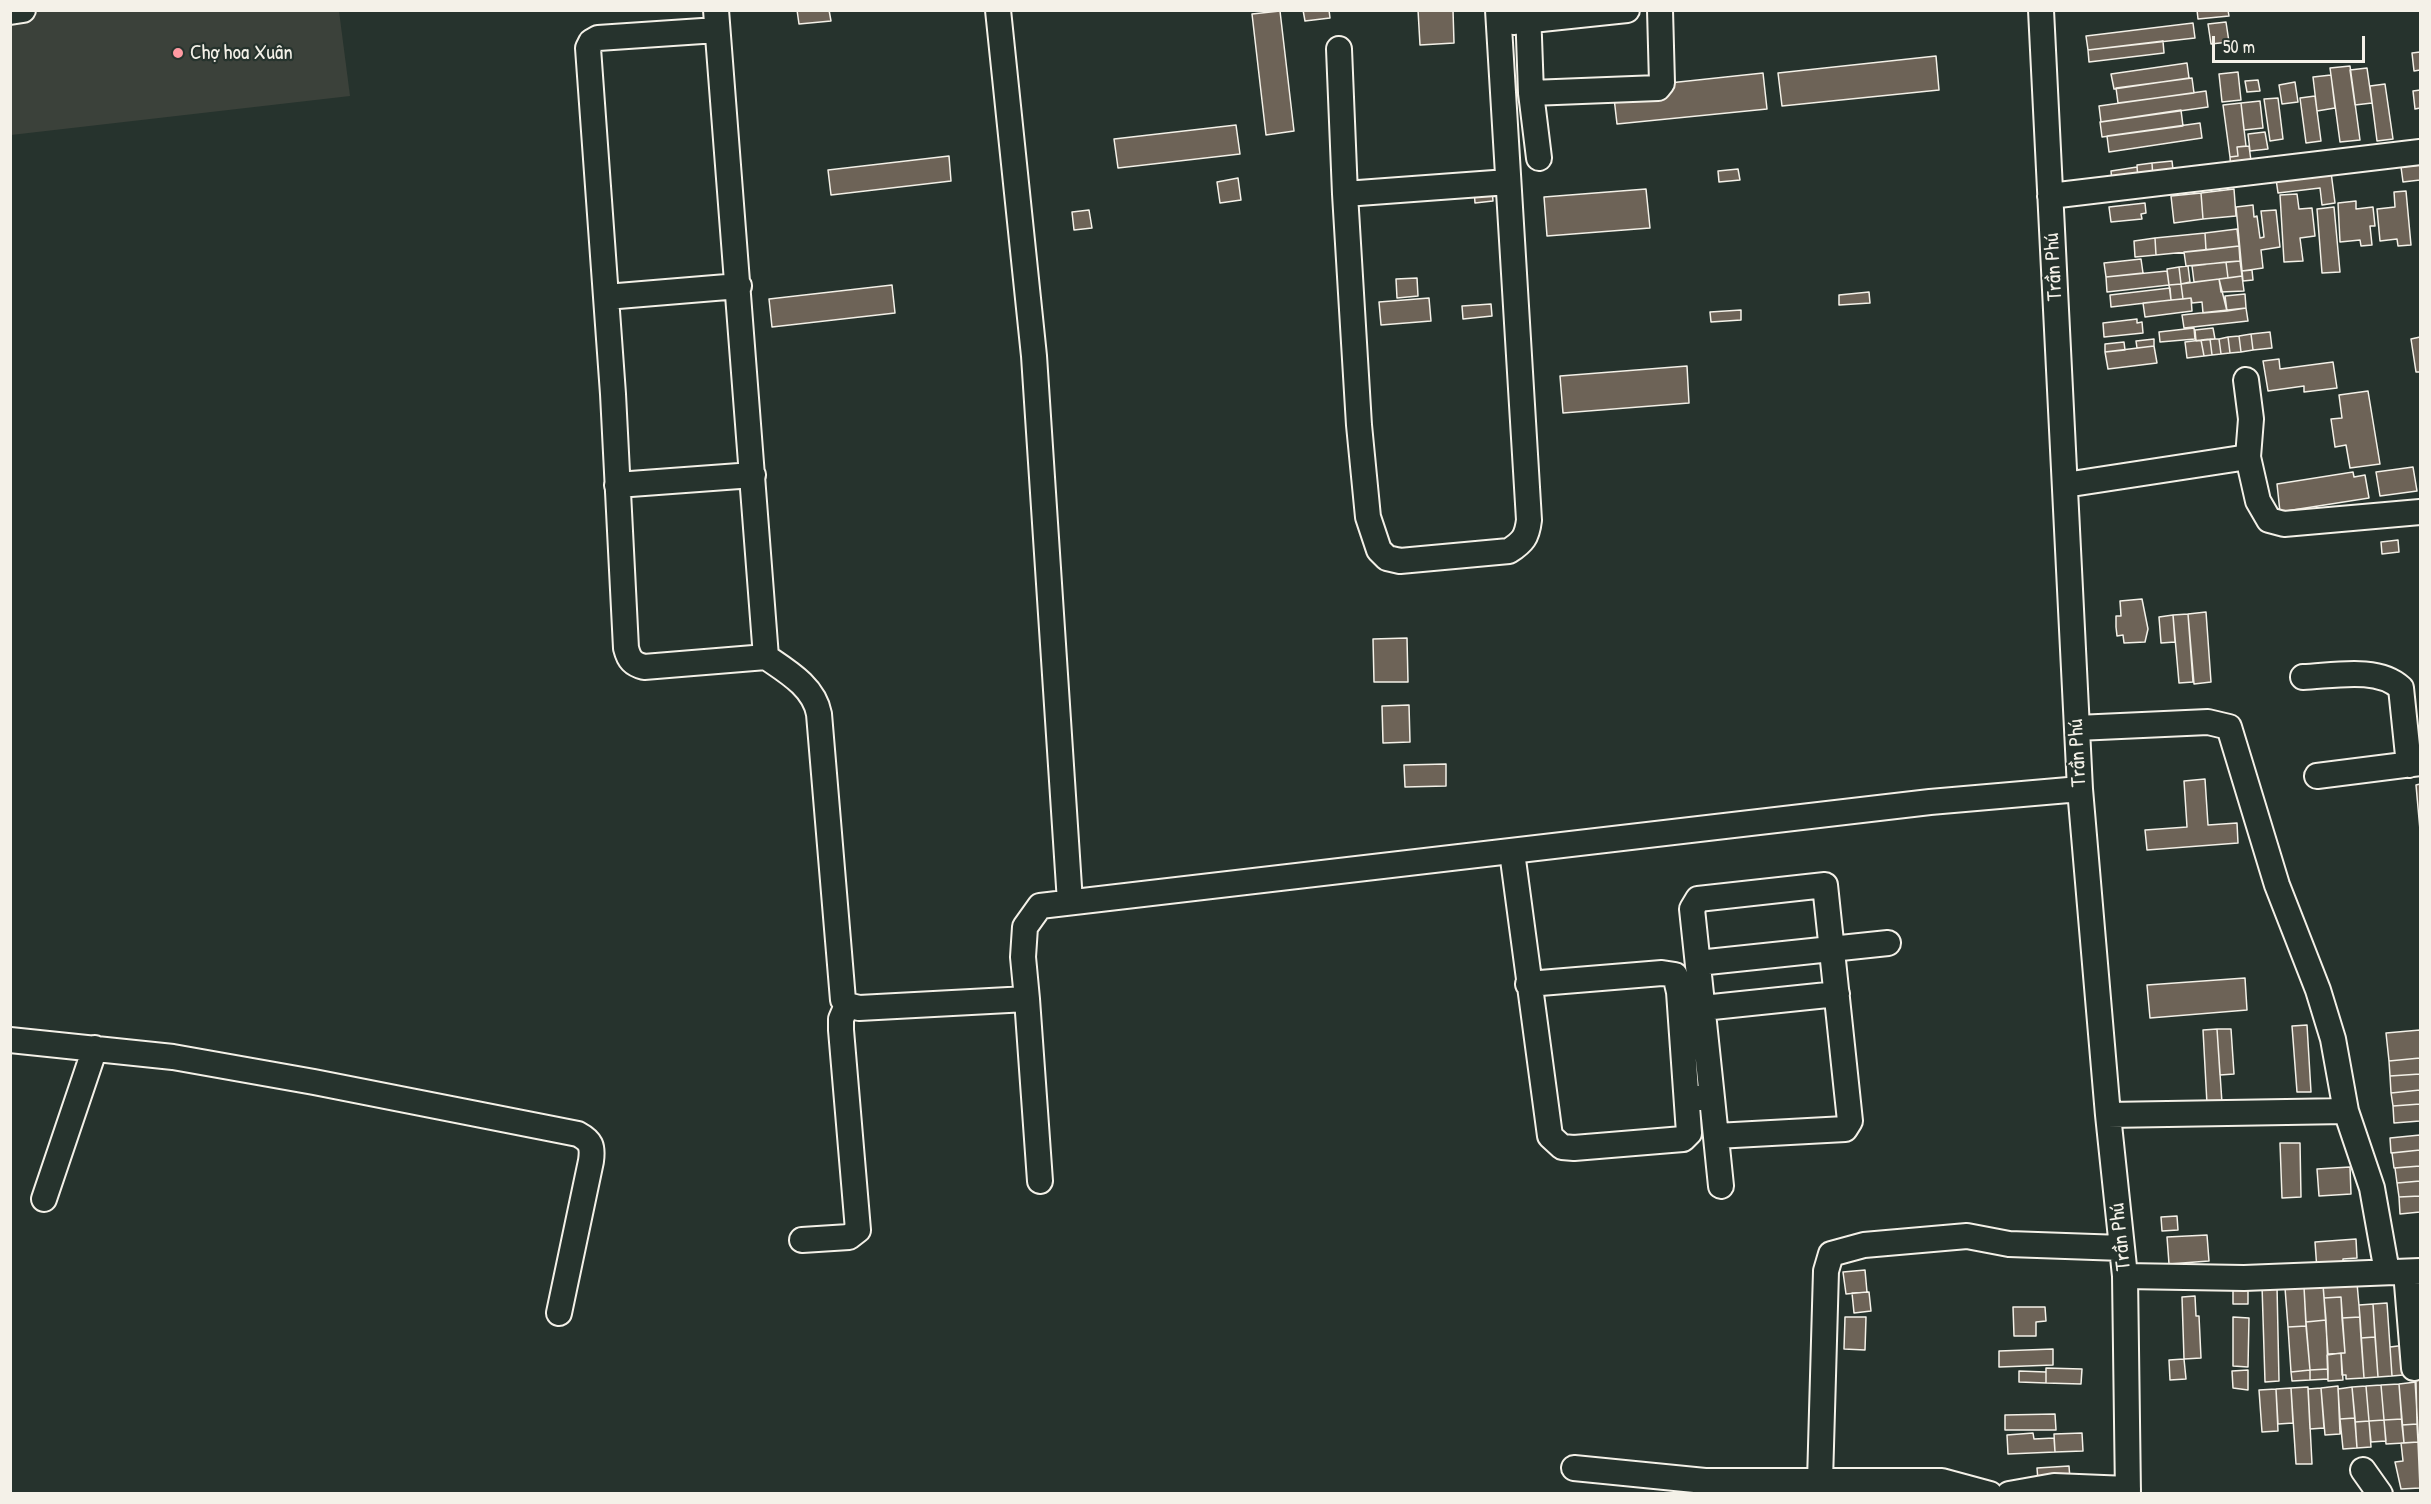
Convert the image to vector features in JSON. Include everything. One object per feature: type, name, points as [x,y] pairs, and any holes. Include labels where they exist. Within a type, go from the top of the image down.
[{"type":"street","points":[[10,12],[23,10]]},
{"type":"street","points":[[998,10],[1034,356],[1070,902]]},
{"type":"street","points":[[1339,49],[1359,425],[1368,517],[1374,540],[1379,550],[1387,558],[1400,561],[1509,551],[1521,544],[1527,536],[1528,528],[1498,17],[1627,10]]},
{"type":"street","points":[[1531,93],[1658,88],[1662,83],[1660,10]]},
{"type":"street","name":"Trần Phú","points":[[2041,10],[2080,789],[2108,1115],[2125,1276],[2128,1491]]},
{"type":"street","points":[[1528,16],[1531,93],[1539,158]]},
{"type":"street","points":[[766,657],[717,20],[598,38],[591,42],[588,48],[629,658],[634,664],[644,667],[766,657],[792,675],[810,692],[816,703],[843,1000],[847,1005],[859,1008],[1027,999]]},
{"type":"street","points":[[2050,196],[2421,152]]},
{"type":"street","points":[[1345,194],[1508,182]]},
{"type":"street","points":[[606,297],[739,286]]},
{"type":"street","points":[[2247,380],[2251,419],[2248,457],[2258,501],[2270,520],[2284,524],[2421,512]]},
{"type":"street","points":[[2065,485],[2248,457]]},
{"type":"street","points":[[617,485],[753,475]]},
{"type":"street","points":[[2303,677],[2364,675],[2392,680],[2401,688],[2415,764],[2317,776]]},
{"type":"street","points":[[2077,728],[2208,722],[2229,727],[2277,885],[2319,990],[2333,1039],[2346,1111],[2404,1272],[2414,1368]]},
{"type":"street","points":[[1040,1181],[1023,957],[1025,927],[1040,906],[1930,802],[2080,789]]},
{"type":"street","points":[[1512,852],[1550,1136],[1554,1143],[1562,1148],[1574,1149],[1683,1139],[1689,1133],[1688,1099],[1694,1041],[1692,909],[1698,899],[1818,884],[1826,885],[1850,1121],[1845,1128],[1716,1136]]},
{"type":"street","points":[[1528,984],[1662,973],[1692,976],[1833,948],[1888,943]]},
{"type":"street","points":[[1692,976],[1703,1008],[1694,1041],[1712,1098],[1721,1186]]},
{"type":"street","points":[[1703,1008],[1837,994]]},
{"type":"street","points":[[802,1240],[849,1237],[858,1230],[841,1030],[841,1019],[847,1005]]},
{"type":"street","points":[[10,1040],[173,1057],[554,1129],[588,1140],[592,1148],[591,1161],[559,1313]]},
{"type":"street","points":[[44,1199],[95,1048]]},
{"type":"street","points":[[1688,1099],[1712,1098]]},
{"type":"street","points":[[2108,1115],[2346,1111]]},
{"type":"street","points":[[1814,1485],[1826,1271],[1832,1254],[1864,1245],[1967,1236],[2009,1244],[2122,1248]]},
{"type":"street","points":[[2125,1276],[2244,1278],[2404,1272]]},
{"type":"street","points":[[1574,1468],[1721,1487],[1942,1481],[1990,1494]]},
{"type":"street","points":[[2364,1470],[2380,1494]]},
{"type":"street","points":[[2009,1494],[2054,1486],[2128,1491]]},
{"type":"shaded area","name":"Chợ hoa Xuân","points":[[10,11],[339,11],[350,96],[11,135]]},
{"type":"building","points":[[797,10],[829,10],[831,21],[799,24]]},
{"type":"building","points":[[1303,10],[1329,10],[1330,18],[1305,21]]},
{"type":"building","points":[[1418,10],[1453,10],[1454,43],[1420,45]]},
{"type":"building","points":[[2197,10],[2228,10],[2229,16],[2198,19]]},
{"type":"building","points":[[1280,11],[1294,131],[1266,135],[1252,14]]},
{"type":"building","points":[[2226,22],[2229,42],[2211,44],[2208,24]]},
{"type":"building","points":[[2193,23],[2195,38],[2088,50],[2086,36]]},
{"type":"building","points":[[2163,41],[2164,53],[2089,62],[2088,50]]},
{"type":"building","points":[[2420,52],[2420,70],[2414,71],[2412,53]]},
{"type":"building","points":[[1936,56],[1939,90],[1782,106],[1778,73]]},
{"type":"building","points":[[2187,63],[2189,78],[2114,89],[2111,74]]},
{"type":"building","points":[[2350,66],[2360,140],[2340,142],[2330,68]]},
{"type":"building","points":[[2367,68],[2372,103],[2355,105],[2350,70]]},
{"type":"building","points":[[2238,72],[2241,100],[2222,102],[2219,74]]},
{"type":"building","points":[[1763,73],[1767,109],[1617,124],[1613,89]]},
{"type":"building","points":[[2331,75],[2335,108],[2317,111],[2313,77]]},
{"type":"building","points":[[2192,78],[2194,93],[2118,103],[2116,88]]},
{"type":"building","points":[[2258,80],[2260,91],[2247,92],[2245,81]]},
{"type":"building","points":[[2295,82],[2298,102],[2282,104],[2279,85]]},
{"type":"building","points":[[2385,84],[2393,139],[2377,141],[2370,86]]},
{"type":"building","points":[[2420,90],[2420,108],[2415,109],[2413,91]]},
{"type":"building","points":[[2206,91],[2208,107],[2101,122],[2099,106]]},
{"type":"building","points":[[2315,96],[2321,141],[2306,143],[2300,98]]},
{"type":"building","points":[[2278,98],[2283,139],[2270,141],[2264,99]]},
{"type":"building","points":[[2260,101],[2263,128],[2244,130],[2241,103]]},
{"type":"building","points":[[2241,103],[2246,146],[2237,147],[2238,156],[2230,157],[2223,105]]},
{"type":"building","points":[[2181,110],[2183,126],[2102,137],[2100,122]]},
{"type":"building","points":[[2200,123],[2202,138],[2109,152],[2107,136]]},
{"type":"building","points":[[1236,125],[1240,154],[1118,168],[1114,139]]},
{"type":"building","points":[[2265,132],[2268,149],[2250,151],[2248,134]]},
{"type":"building","points":[[2249,146],[2252,168],[2231,171],[2230,157],[2238,156],[2237,147]]},
{"type":"building","points":[[949,156],[951,181],[831,195],[828,170]]},
{"type":"building","points":[[2172,161],[2174,178],[2153,180],[2152,163]]},
{"type":"building","points":[[2152,163],[2153,180],[2138,181],[2137,165]]},
{"type":"building","points":[[2420,165],[2420,180],[2403,182],[2401,167]]},
{"type":"building","points":[[2137,167],[2138,178],[2112,181],[2111,171]]},
{"type":"building","points":[[1738,169],[1740,180],[1719,182],[1718,171]]},
{"type":"building","points":[[2331,172],[2335,203],[2322,205],[2320,188],[2278,193],[2276,179]]},
{"type":"building","points":[[1238,178],[1241,200],[1220,203],[1217,182]]},
{"type":"building","points":[[1492,189],[1493,201],[1475,203],[1474,190]]},
{"type":"building","points":[[1646,189],[1650,228],[1547,236],[1544,197]]},
{"type":"building","points":[[2234,189],[2236,216],[2203,219],[2201,193]]},
{"type":"building","points":[[2406,191],[2411,245],[2398,246],[2397,239],[2380,241],[2377,209],[2395,207],[2394,192]]},
{"type":"building","points":[[2201,193],[2203,219],[2174,223],[2171,196]]},
{"type":"building","points":[[2297,194],[2299,209],[2312,208],[2315,236],[2300,238],[2303,261],[2284,262],[2280,195]]},
{"type":"building","points":[[2356,201],[2356,209],[2373,207],[2375,226],[2370,226],[2372,245],[2361,246],[2360,240],[2340,242],[2338,203]]},
{"type":"building","points":[[2145,203],[2146,213],[2141,214],[2142,219],[2111,222],[2109,207]]},
{"type":"building","points":[[2253,205],[2260,238],[2264,237],[2261,211],[2276,210],[2280,247],[2261,250],[2263,268],[2242,271],[2236,207]]},
{"type":"building","points":[[2334,207],[2340,272],[2322,273],[2317,209]]},
{"type":"building","points":[[1089,210],[1092,228],[1074,230],[1072,212]]},
{"type":"building","points":[[2237,229],[2239,246],[2206,250],[2205,233]]},
{"type":"building","points":[[2205,233],[2206,250],[2156,255],[2155,238]]},
{"type":"building","points":[[2155,238],[2156,255],[2135,257],[2134,241]]},
{"type":"building","points":[[2239,246],[2240,261],[2186,266],[2184,252]]},
{"type":"building","points":[[2141,259],[2143,273],[2106,277],[2104,263]]},
{"type":"building","points":[[2240,261],[2242,276],[2228,278],[2226,262]]},
{"type":"building","points":[[2226,262],[2228,278],[2194,282],[2192,266]]},
{"type":"building","points":[[2188,266],[2190,282],[2181,284],[2179,267]]},
{"type":"building","points":[[2179,267],[2181,284],[2169,285],[2167,269]]},
{"type":"building","points":[[2252,270],[2253,280],[2243,281],[2242,271]]},
{"type":"building","points":[[2167,271],[2169,285],[2107,292],[2106,277]]},
{"type":"building","points":[[2242,276],[2244,291],[2221,292],[2219,279]]},
{"type":"building","points":[[1417,278],[1418,296],[1397,298],[1396,279]]},
{"type":"building","points":[[2219,279],[2227,311],[2203,313],[2202,302],[2192,303],[2191,298],[2183,299],[2181,284]]},
{"type":"building","points":[[2181,284],[2183,299],[2171,300],[2169,285]]},
{"type":"building","points":[[892,285],[895,313],[772,327],[769,299]]},
{"type":"building","points":[[2170,288],[2171,300],[2111,307],[2110,295]]},
{"type":"building","points":[[1869,292],[1870,303],[1839,305],[1839,295]]},
{"type":"building","points":[[2245,294],[2246,308],[2227,311],[2225,296]]},
{"type":"building","points":[[1429,298],[1431,321],[1381,325],[1379,302]]},
{"type":"building","points":[[2191,298],[2192,311],[2145,317],[2143,303]]},
{"type":"building","points":[[1491,304],[1492,316],[1463,319],[1462,306]]},
{"type":"building","points":[[2246,308],[2248,321],[2184,328],[2182,315]]},
{"type":"building","points":[[1741,310],[1741,320],[1711,322],[1710,312]]},
{"type":"building","points":[[2137,319],[2137,323],[2142,322],[2143,333],[2104,337],[2103,323]]},
{"type":"building","points":[[2194,328],[2195,339],[2160,342],[2159,332]]},
{"type":"building","points":[[2213,328],[2215,339],[2196,341],[2195,330]]},
{"type":"building","points":[[2270,332],[2272,348],[2253,350],[2251,334]]},
{"type":"building","points":[[2251,334],[2253,350],[2241,352],[2239,336]]},
{"type":"building","points":[[2239,336],[2241,352],[2230,353],[2228,337]]},
{"type":"building","points":[[2228,337],[2230,353],[2221,354],[2219,339]]},
{"type":"building","points":[[2420,337],[2420,372],[2416,372],[2411,339]]},
{"type":"building","points":[[2154,339],[2154,346],[2137,348],[2136,341]]},
{"type":"building","points":[[2210,339],[2212,355],[2204,356],[2201,340]]},
{"type":"building","points":[[2210,339],[2219,339],[2221,354],[2212,355]]},
{"type":"building","points":[[2201,340],[2204,356],[2187,358],[2185,342]]},
{"type":"building","points":[[2124,342],[2125,350],[2105,352],[2105,344]]},
{"type":"building","points":[[2154,346],[2157,363],[2108,369],[2105,352]]},
{"type":"building","points":[[2279,359],[2280,369],[2333,362],[2337,388],[2304,392],[2304,386],[2268,391],[2263,361]]},
{"type":"building","points":[[1687,366],[1689,403],[1563,413],[1560,376]]},
{"type":"building","points":[[2368,391],[2380,464],[2350,468],[2346,445],[2335,447],[2331,419],[2342,418],[2339,395]]},
{"type":"building","points":[[2413,467],[2417,491],[2380,496],[2376,472]]},
{"type":"building","points":[[2353,472],[2354,477],[2365,475],[2369,498],[2280,512],[2277,484]]},
{"type":"building","points":[[2398,540],[2399,552],[2382,554],[2381,542]]},
{"type":"building","points":[[2142,599],[2148,629],[2145,642],[2124,643],[2123,635],[2117,636],[2116,627],[2116,616],[2121,616],[2120,601]]},
{"type":"building","points":[[2206,612],[2211,682],[2194,684],[2188,614]]},
{"type":"building","points":[[2188,614],[2193,682],[2179,683],[2173,615]]},
{"type":"building","points":[[2173,615],[2175,642],[2161,643],[2159,617]]},
{"type":"building","points":[[1407,638],[1408,682],[1374,682],[1373,639]]},
{"type":"building","points":[[1409,705],[1410,742],[1383,743],[1382,706]]},
{"type":"building","points":[[1446,764],[1446,786],[1405,787],[1404,765]]},
{"type":"building","points":[[2205,779],[2208,825],[2237,823],[2238,843],[2147,850],[2145,830],[2187,827],[2184,781]]},
{"type":"building","points":[[2420,784],[2420,830],[2416,785]]},
{"type":"building","points":[[2245,978],[2247,1010],[2150,1018],[2147,985]]},
{"type":"building","points":[[2307,1025],[2311,1092],[2297,1092],[2292,1026]]},
{"type":"building","points":[[2217,1029],[2222,1103],[2207,1104],[2203,1030]]},
{"type":"building","points":[[2217,1029],[2231,1029],[2234,1074],[2220,1075]]},
{"type":"building","points":[[2420,1030],[2420,1058],[2389,1061],[2386,1033]]},
{"type":"building","points":[[2420,1058],[2420,1074],[2390,1076],[2389,1061]]},
{"type":"building","points":[[2420,1074],[2420,1090],[2391,1093],[2390,1076]]},
{"type":"building","points":[[2420,1090],[2420,1104],[2393,1106],[2391,1093]]},
{"type":"building","points":[[2420,1104],[2420,1121],[2394,1123],[2393,1106]]},
{"type":"building","points":[[2420,1135],[2420,1150],[2391,1153],[2390,1138]]},
{"type":"building","points":[[2280,1143],[2300,1143],[2301,1197],[2282,1198]]},
{"type":"building","points":[[2420,1150],[2420,1166],[2394,1168],[2392,1153]]},
{"type":"building","points":[[2420,1166],[2420,1181],[2397,1183],[2395,1168]]},
{"type":"building","points":[[2350,1167],[2351,1194],[2319,1196],[2317,1169]]},
{"type":"building","points":[[2420,1181],[2420,1196],[2399,1197],[2397,1183]]},
{"type":"building","points":[[2420,1196],[2420,1212],[2400,1214],[2399,1197]]},
{"type":"building","points":[[2177,1216],[2178,1230],[2162,1231],[2161,1217]]},
{"type":"building","points":[[2207,1235],[2209,1261],[2169,1264],[2167,1237]]},
{"type":"building","points":[[2356,1239],[2357,1258],[2343,1259],[2343,1268],[2317,1270],[2315,1242]]},
{"type":"building","points":[[1865,1270],[1867,1292],[1846,1294],[1843,1272]]},
{"type":"building","points":[[2357,1283],[2360,1317],[2342,1318],[2341,1297],[2324,1298],[2323,1285]]},
{"type":"building","points":[[2323,1285],[2326,1320],[2306,1322],[2304,1287]]},
{"type":"building","points":[[2262,1286],[2277,1286],[2279,1381],[2265,1382]]},
{"type":"building","points":[[2304,1287],[2306,1326],[2288,1327],[2285,1288]]},
{"type":"building","points":[[2233,1289],[2248,1289],[2248,1304],[2233,1304]]},
{"type":"building","points":[[1869,1292],[1871,1311],[1854,1313],[1852,1293]]},
{"type":"building","points":[[2195,1296],[2196,1316],[2199,1316],[2201,1358],[2184,1359],[2182,1297]]},
{"type":"building","points":[[2341,1297],[2345,1353],[2328,1354],[2324,1298]]},
{"type":"building","points":[[2387,1303],[2392,1376],[2378,1377],[2373,1304]]},
{"type":"building","points":[[2373,1304],[2375,1337],[2361,1338],[2359,1305]]},
{"type":"building","points":[[2013,1307],[2045,1307],[2046,1321],[2036,1322],[2036,1336],[2014,1336]]},
{"type":"building","points":[[1845,1317],[1866,1317],[1865,1350],[1844,1349]]},
{"type":"building","points":[[2233,1317],[2249,1318],[2248,1367],[2233,1366]]},
{"type":"building","points":[[2360,1317],[2364,1378],[2346,1379],[2346,1375],[2342,1375],[2341,1353],[2345,1353],[2342,1318]]},
{"type":"building","points":[[2326,1320],[2328,1369],[2310,1370],[2306,1322]]},
{"type":"building","points":[[2306,1326],[2310,1370],[2291,1372],[2288,1327]]},
{"type":"building","points":[[2375,1337],[2378,1377],[2364,1378],[2361,1338]]},
{"type":"building","points":[[2406,1345],[2402,1363],[2403,1375],[2392,1376],[2390,1347]]},
{"type":"building","points":[[2053,1349],[2053,1365],[1999,1367],[1999,1351]]},
{"type":"building","points":[[2341,1353],[2343,1380],[2328,1381],[2327,1355]]},
{"type":"building","points":[[2184,1359],[2186,1379],[2170,1380],[2169,1360]]},
{"type":"building","points":[[2046,1368],[2082,1369],[2081,1384],[2046,1383]]},
{"type":"building","points":[[2328,1369],[2328,1379],[2310,1380],[2310,1370]]},
{"type":"building","points":[[2248,1370],[2248,1390],[2233,1388],[2232,1371]]},
{"type":"building","points":[[2310,1370],[2310,1380],[2292,1381],[2291,1372]]},
{"type":"building","points":[[2019,1371],[2046,1372],[2046,1383],[2019,1382]]},
{"type":"building","points":[[2420,1379],[2420,1464],[2415,1380]]},
{"type":"building","points":[[2416,1382],[2417,1424],[2402,1425],[2399,1384]]},
{"type":"building","points":[[2399,1384],[2402,1419],[2384,1420],[2381,1385]]},
{"type":"building","points":[[2381,1385],[2384,1420],[2369,1421],[2366,1386]]},
{"type":"building","points":[[2338,1386],[2340,1434],[2325,1435],[2321,1388]]},
{"type":"building","points":[[2366,1386],[2369,1421],[2355,1422],[2352,1387]]},
{"type":"building","points":[[2308,1387],[2312,1464],[2296,1464],[2291,1388]]},
{"type":"building","points":[[2352,1387],[2355,1418],[2340,1419],[2338,1389]]},
{"type":"building","points":[[2291,1388],[2293,1423],[2278,1424],[2276,1389]]},
{"type":"building","points":[[2321,1388],[2324,1428],[2310,1429],[2308,1389]]},
{"type":"building","points":[[2276,1389],[2278,1431],[2262,1432],[2259,1390]]},
{"type":"building","points":[[2055,1414],[2056,1430],[2005,1430],[2005,1415]]},
{"type":"building","points":[[2355,1418],[2357,1448],[2343,1449],[2340,1419]]},
{"type":"building","points":[[2402,1419],[2404,1443],[2386,1444],[2384,1420]]},
{"type":"building","points":[[2384,1420],[2386,1441],[2371,1442],[2369,1421]]},
{"type":"building","points":[[2369,1421],[2371,1447],[2357,1448],[2355,1422]]},
{"type":"building","points":[[2417,1424],[2418,1442],[2404,1443],[2402,1425]]},
{"type":"building","points":[[2033,1433],[2034,1439],[2054,1438],[2055,1452],[2008,1454],[2007,1435]]},
{"type":"building","points":[[2082,1433],[2083,1451],[2055,1452],[2054,1434]]},
{"type":"building","points":[[2418,1442],[2420,1488],[2401,1489],[2395,1462],[2403,1461],[2401,1443]]},
{"type":"building","points":[[2069,1466],[2070,1479],[2038,1481],[2037,1468]]},
{"type":"place","name":"Chợ hoa Xuân","points":[[178,53]]}]
